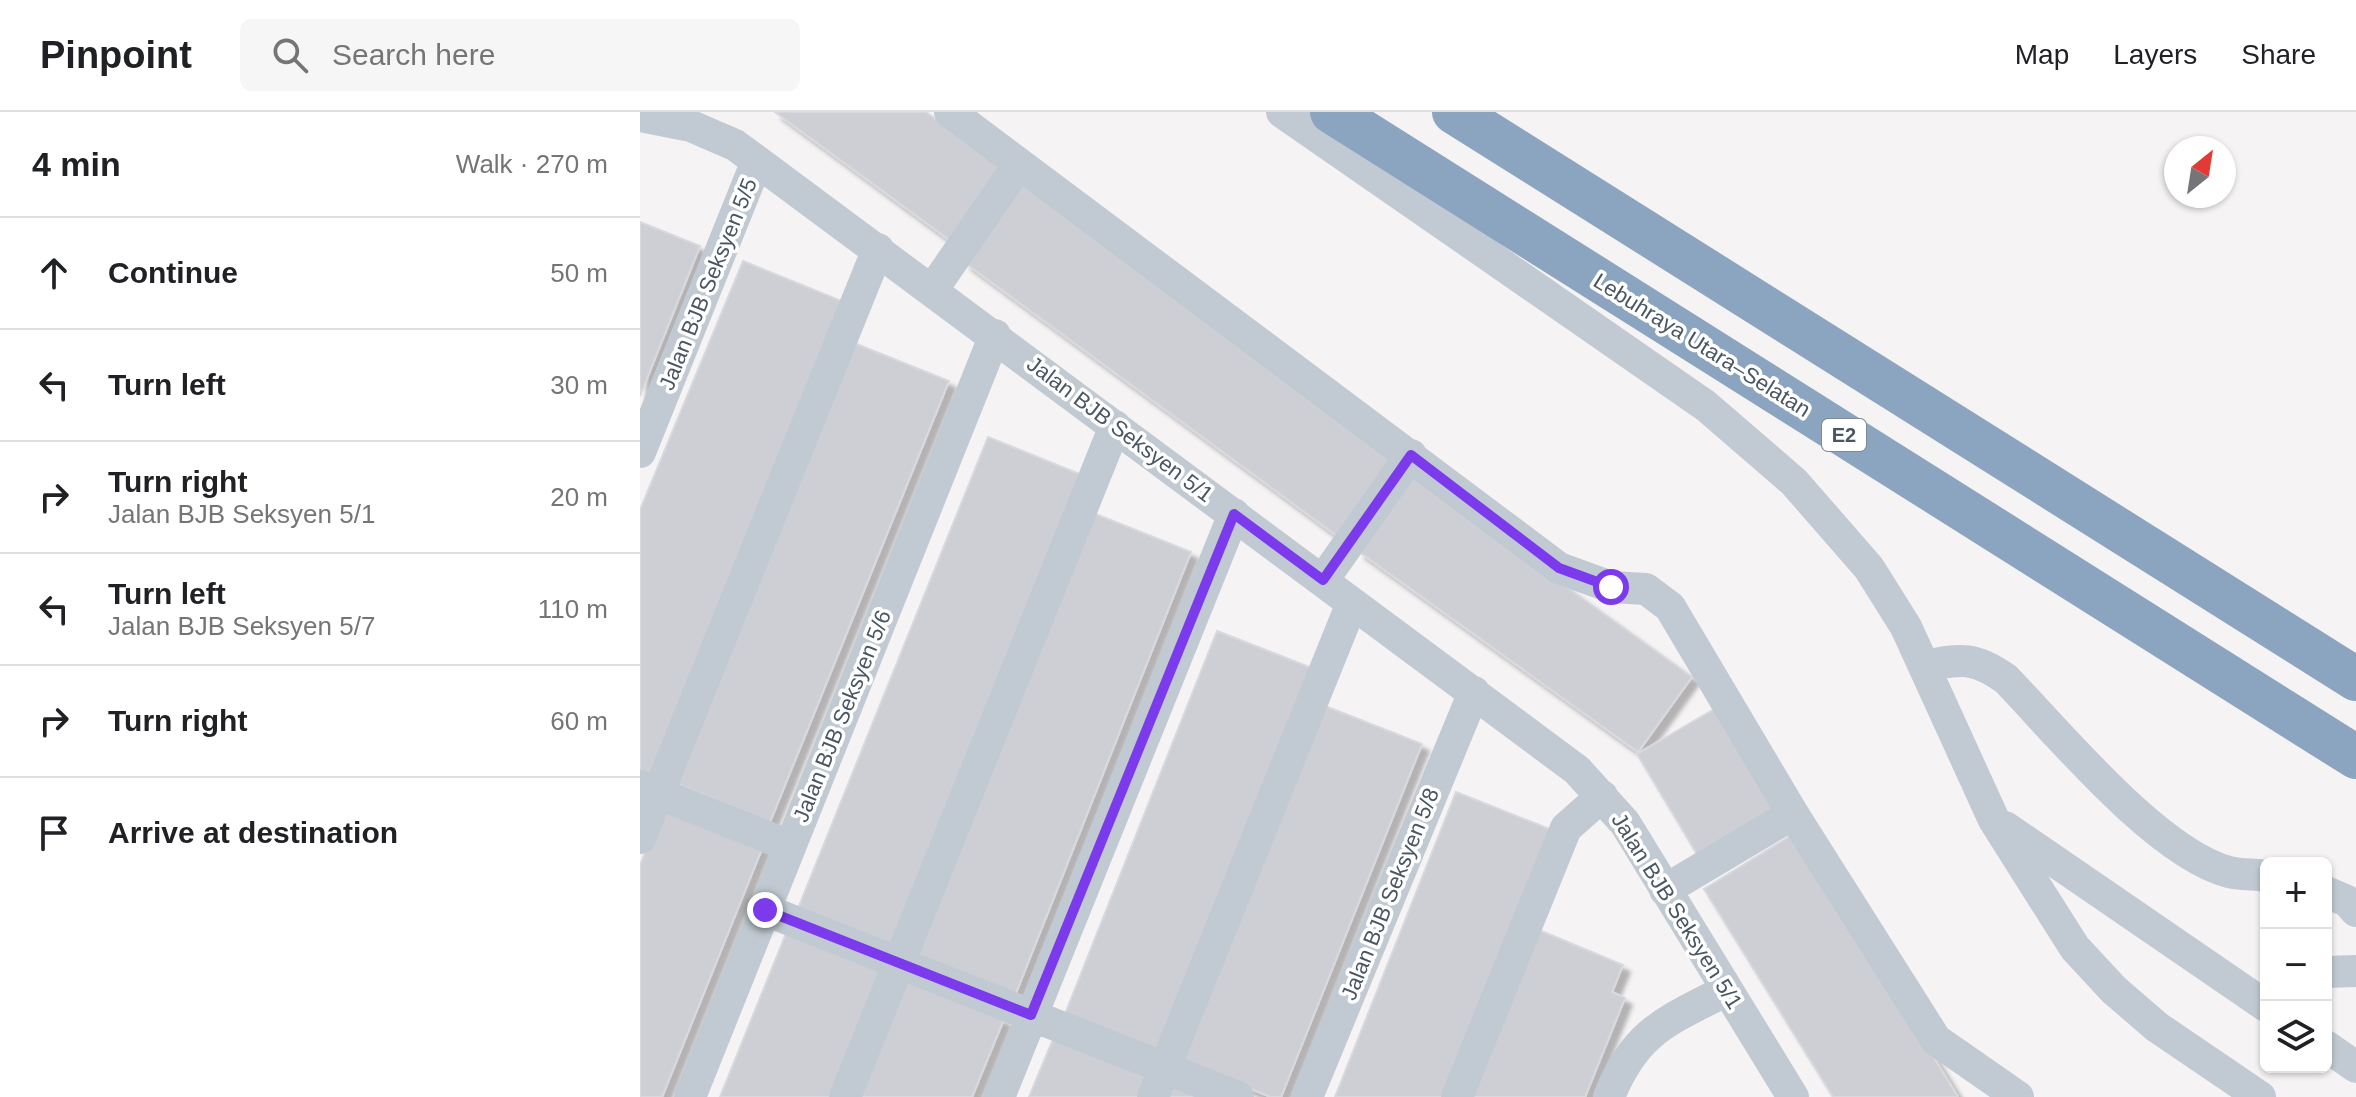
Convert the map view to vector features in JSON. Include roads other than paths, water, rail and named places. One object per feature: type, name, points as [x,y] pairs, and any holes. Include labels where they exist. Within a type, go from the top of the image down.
[{"type":"highway","name":"Lebuhraya Utara–Selatan","points":[[1332,112],[2356,757]]},
{"type":"highway","points":[[1454,112],[2356,679]]},
{"type":"street","points":[[950,112],[1559,568],[1611,587],[1646,589],[1670,607],[1793,814],[1936,1040],[2018,1097]]},
{"type":"street","points":[[1282,112],[1706,406],[1794,482],[1869,568],[1906,627],[1994,820],[2075,948],[2114,990],[2157,1027],[2260,1097]]},
{"type":"street","name":"Jalan BJB Seksyen 5/1","points":[[640,116],[713,134],[757,161],[1577,770],[1625,823],[1793,1097]]},
{"type":"street","name":"Jalan BJB Seksyen 5/5","points":[[640,452],[757,161]]},
{"type":"street","points":[[933,289],[1019,164]]},
{"type":"street","points":[[640,838],[649,789],[878,249]]},
{"type":"street","name":"Jalan BJB Seksyen 5/6","points":[[690,1097],[995,335]]},
{"type":"street","points":[[845,1097],[1115,426]]},
{"type":"street","points":[[1323,580],[1411,455]]},
{"type":"street","points":[[999,1097],[1234,514]]},
{"type":"street","points":[[1159,1082],[1352,603]]},
{"type":"street","points":[[1924,666],[1962,659],[1985,664],[2006,679],[2150,827],[2193,856],[2229,872],[2260,875]]},
{"type":"street","name":"Jalan BJB Seksyen 5/8","points":[[1307,1097],[1474,692]]},
{"type":"street","points":[[649,789],[790,846]]},
{"type":"street","points":[[1457,1097],[1566,828],[1602,796]]},
{"type":"street","points":[[1665,890],[1793,814]]},
{"type":"street","points":[[1994,820],[2260,1002]]},
{"type":"street","points":[[2332,895],[2347,901],[2356,911]]},
{"type":"street","points":[[765,910],[1031,1015],[1159,1082],[1238,1097]]},
{"type":"street","points":[[2332,972],[2356,971]]},
{"type":"street","points":[[2223,978],[2260,976]]},
{"type":"street","points":[[1609,1097],[1622,1065],[1649,1033],[1727,990]]},
{"type":"street","points":[[2332,1050],[2356,1067]]}]
